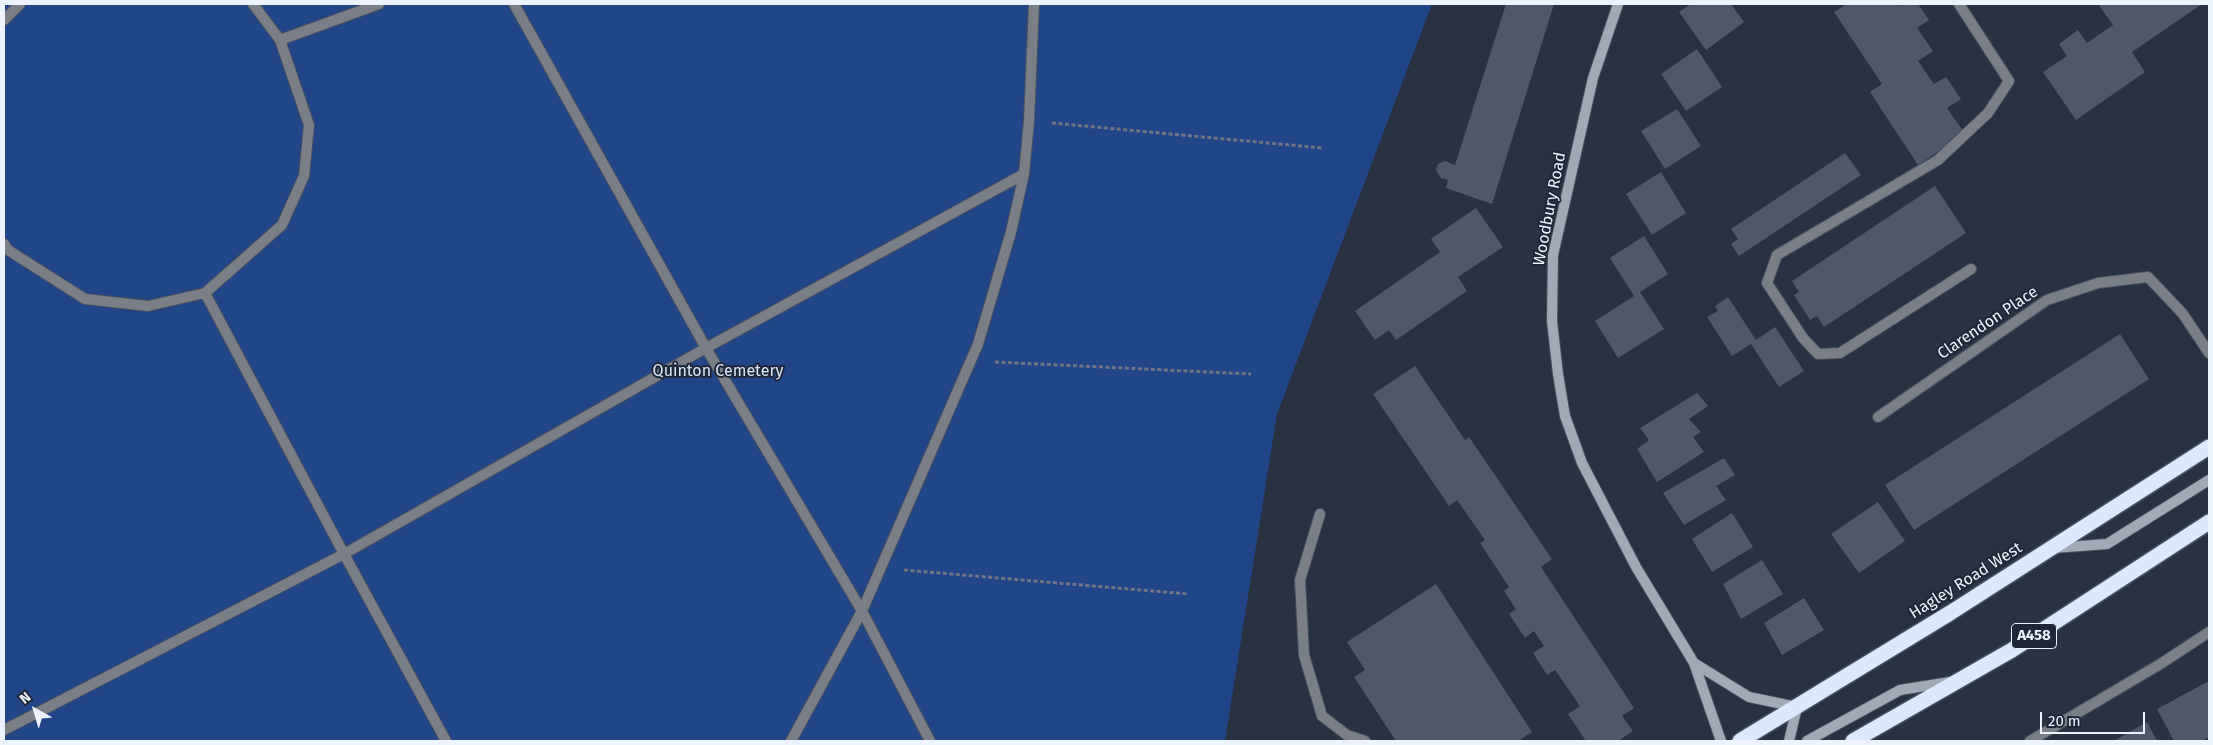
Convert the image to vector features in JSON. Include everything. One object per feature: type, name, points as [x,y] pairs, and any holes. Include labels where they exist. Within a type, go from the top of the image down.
[{"type":"highway","name":"Hagley Road West","points":[[1740,741],[2051,548],[2209,447]]},
{"type":"highway","name":"A458","points":[[1853,741],[2036,635],[2209,522]]},
{"type":"street","points":[[4,20],[20,4]]},
{"type":"street","points":[[4,244],[8,250],[85,299],[148,306],[206,293],[282,225],[304,176],[309,125],[280,40],[253,4]]},
{"type":"street","points":[[280,40],[379,4]]},
{"type":"street","points":[[514,4],[706,348],[862,611],[930,741]]},
{"type":"street","points":[[791,741],[862,611],[978,344],[1008,241],[1024,174],[1029,121],[1034,4]]},
{"type":"street","name":"Woodbury Road","points":[[1618,4],[1592,78],[1554,255],[1552,322],[1556,357],[1565,416],[1582,463],[1636,567],[1694,663],[1721,741]]},
{"type":"street","points":[[1959,4],[2009,81],[1988,113],[1938,160],[1777,255],[1767,283],[1803,338],[1818,354],[1840,353],[1972,269]]},
{"type":"street","points":[[4,730],[344,554],[706,348],[1024,174]]},
{"type":"street","name":"Clarendon Place","points":[[1878,417],[2047,300],[2098,283],[2148,277],[2184,314],[2209,353]]},
{"type":"street","points":[[206,293],[344,554],[446,741]]},
{"type":"street","points":[[2051,548],[2107,544],[2209,480]]},
{"type":"street","points":[[1320,514],[1300,580],[1304,654],[1322,716],[1347,735],[1365,741]]},
{"type":"street","points":[[2030,741],[2162,663],[2209,632]]},
{"type":"street","name":"Woodbury Road","points":[[1694,663],[1749,697],[1797,707]]},
{"type":"street","points":[[1807,741],[1900,690],[1960,680]]},
{"type":"street","points":[[1789,741],[1797,707]]},
{"type":"path","points":[[1029,121],[1322,148]]},
{"type":"path","points":[[969,361],[1251,374]]},
{"type":"path","points":[[881,568],[1188,594]]},
{"type":"green space","name":"Quinton Cemetery","points":[[4,4],[1432,4],[1277,414],[1225,741],[4,741]]},
{"type":"building","points":[[1506,4],[1554,4],[1492,204],[1446,188],[1448,180],[1441,178],[1436,170],[1438,164],[1445,161],[1455,165]]},
{"type":"building","points":[[1691,4],[1731,4],[1744,22],[1706,50],[1679,12]]},
{"type":"building","points":[[1847,4],[1899,4],[1901,6],[1905,4],[1918,4],[1929,20],[1917,28],[1933,51],[1918,61],[1934,84],[1946,77],[1961,99],[1947,108],[1965,134],[1918,165],[1870,92],[1882,84],[1834,12]]},
{"type":"building","points":[[2098,4],[2202,4],[2132,52],[2145,72],[2076,120],[2043,72],[2067,56],[2059,44],[2078,30],[2087,43],[2113,25]]},
{"type":"building","points":[[1697,49],[1722,87],[1686,111],[1661,74]]},
{"type":"building","points":[[1677,109],[1701,146],[1665,169],[1641,131]]},
{"type":"building","points":[[1845,153],[1861,175],[1739,256],[1731,244],[1738,239],[1731,229]]},
{"type":"building","points":[[1661,172],[1686,213],[1652,235],[1626,194]]},
{"type":"building","points":[[1935,186],[1966,233],[1824,327],[1817,316],[1810,320],[1794,295],[1799,292],[1792,281]]},
{"type":"building","points":[[1476,208],[1503,247],[1458,277],[1467,291],[1396,340],[1389,330],[1375,340],[1355,311],[1440,252],[1431,239]]},
{"type":"building","points":[[1644,236],[1668,274],[1640,292],[1664,329],[1618,358],[1595,321],[1634,296],[1610,258]]},
{"type":"building","points":[[1728,297],[1756,340],[1775,327],[1804,371],[1779,387],[1751,344],[1732,356],[1707,317],[1718,311],[1715,306]]},
{"type":"building","points":[[2120,334],[2149,379],[1914,530],[1885,485]]},
{"type":"building","points":[[1415,366],[1465,440],[1469,437],[1552,559],[1541,567],[1634,708],[1622,716],[1633,731],[1618,741],[1586,741],[1568,714],[1580,706],[1555,670],[1547,675],[1533,653],[1544,646],[1534,631],[1525,638],[1509,614],[1516,609],[1504,591],[1509,587],[1480,543],[1485,540],[1457,500],[1449,506],[1373,394]]},
{"type":"building","points":[[1697,393],[1708,406],[1689,419],[1701,432],[1693,437],[1704,452],[1657,482],[1637,449],[1649,440],[1640,428]]},
{"type":"building","points":[[1724,458],[1735,475],[1716,486],[1726,500],[1684,525],[1663,493]]},
{"type":"building","points":[[1878,502],[1905,541],[1859,573],[1831,534]]},
{"type":"building","points":[[1732,513],[1753,547],[1712,572],[1692,539]]},
{"type":"building","points":[[1762,560],[1783,594],[1741,619],[1723,584]]},
{"type":"building","points":[[1436,584],[1532,732],[1518,741],[1396,741],[1354,677],[1365,670],[1347,642]]},
{"type":"building","points":[[1804,598],[1824,630],[1782,655],[1764,623]]},
{"type":"building","points":[[2209,681],[2209,737],[2202,741],[2174,741],[2157,709]]},
{"type":"building","points":[[2147,722],[2157,741],[2114,741]]}]
